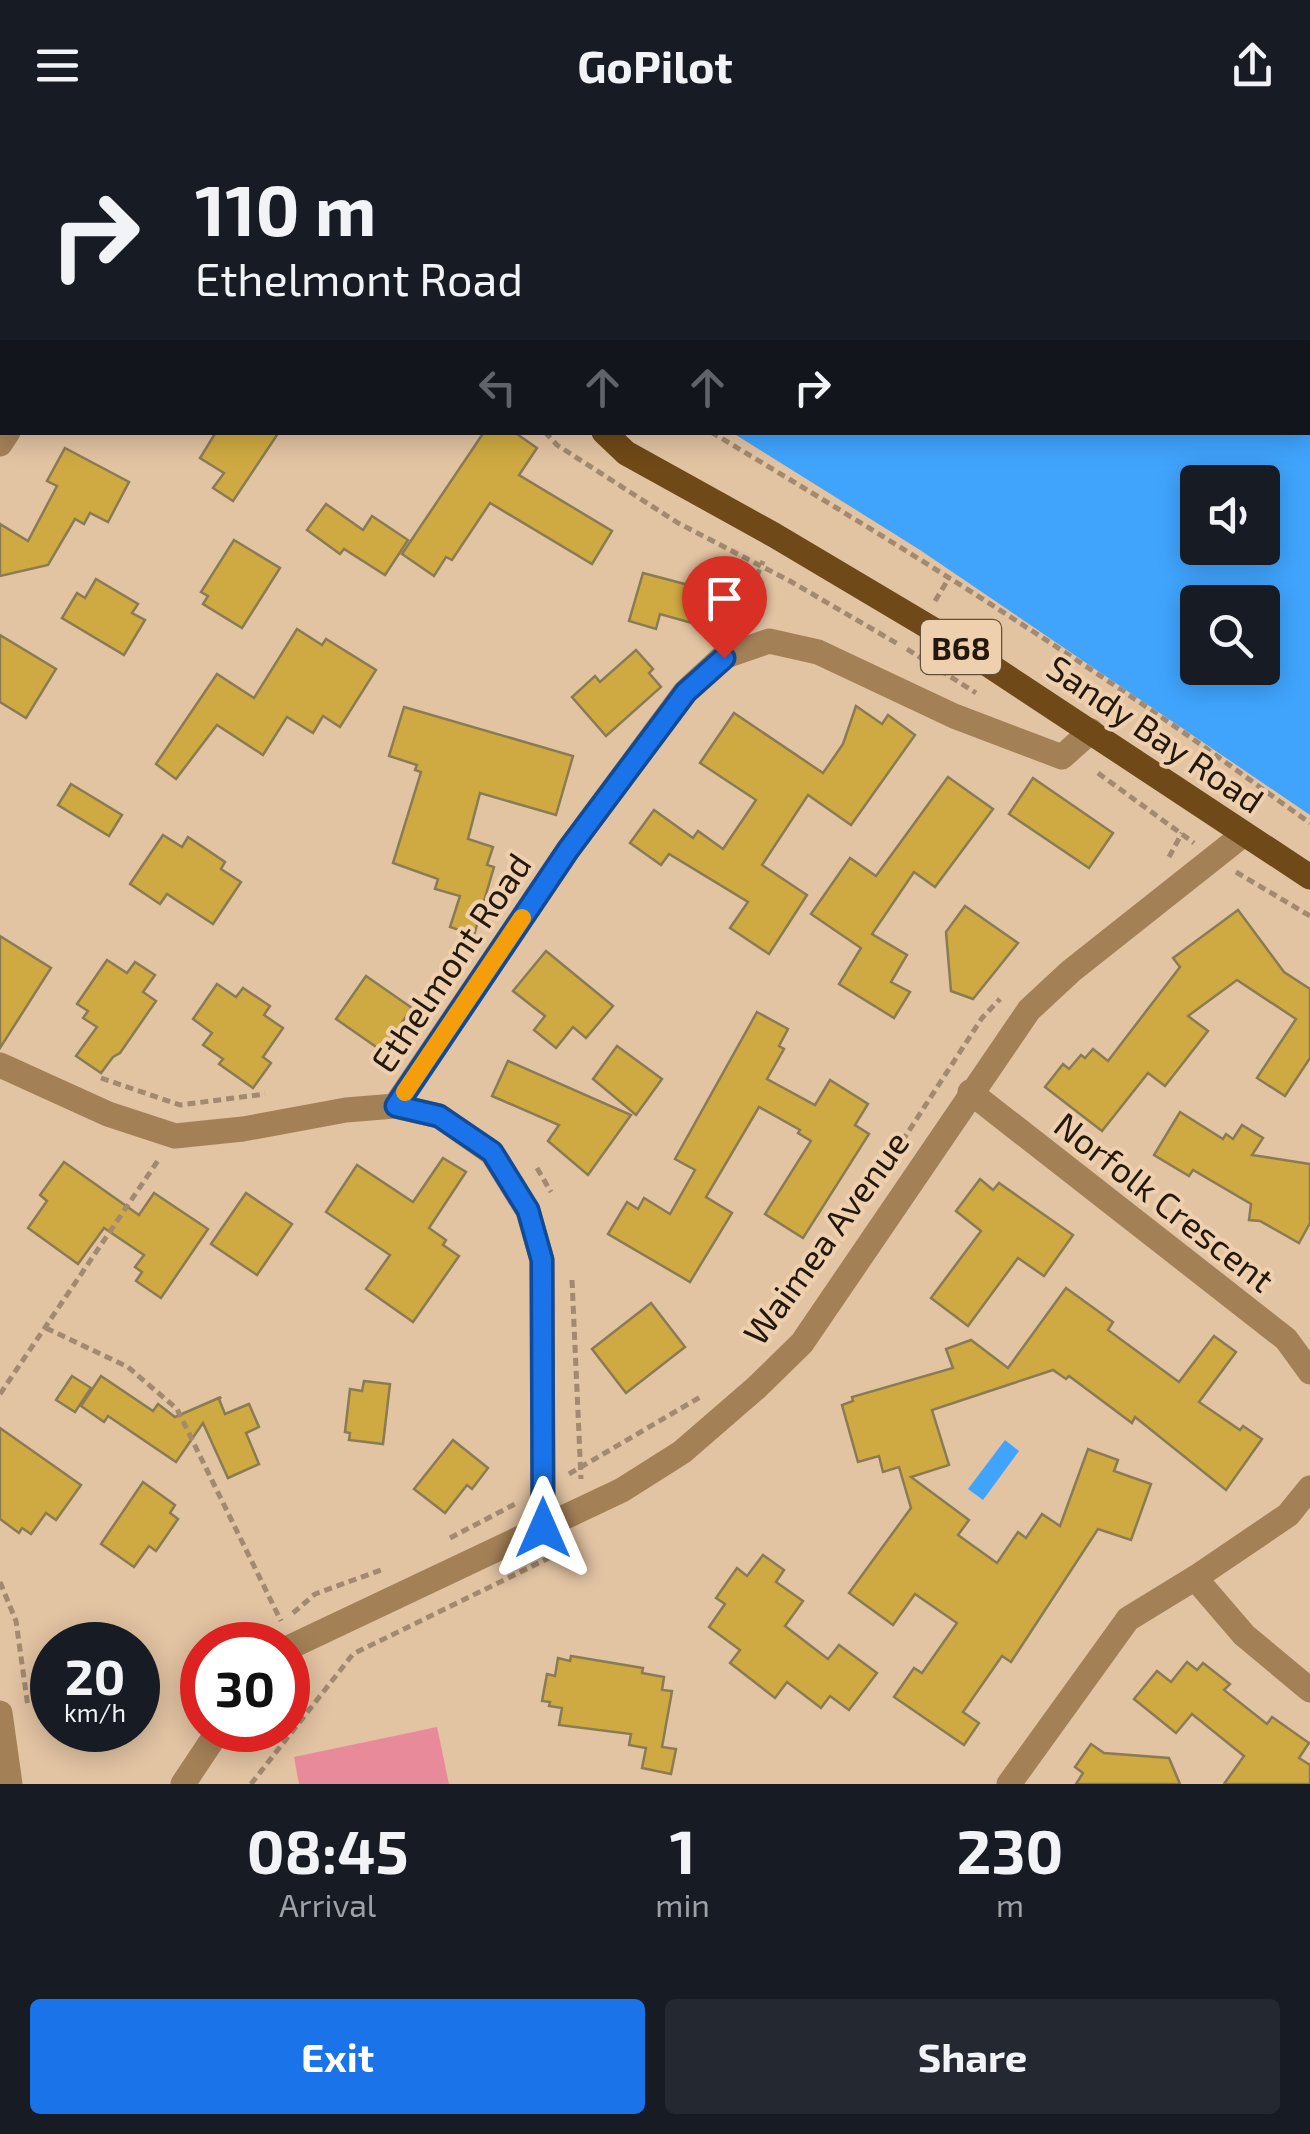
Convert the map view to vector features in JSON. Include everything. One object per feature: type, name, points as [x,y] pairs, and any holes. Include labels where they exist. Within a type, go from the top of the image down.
[{"type":"main road","name":"Sandy Bay Road","points":[[607,435],[626,453],[954,642],[1310,877]]},
{"type":"street","name":"Ethelmont Road","points":[[396,1106],[568,850],[686,692],[724,658],[770,641],[818,652],[954,716],[1062,757],[1092,731]]},
{"type":"street","name":"Waimea Avenue","points":[[310,1626],[543,1528],[622,1490],[682,1452],[802,1343],[1029,1010],[1244,834]]},
{"type":"street","points":[[0,1065],[108,1114],[175,1136],[396,1106],[439,1116],[492,1152],[528,1210],[542,1260],[543,1528]]},
{"type":"street","name":"Norfolk Crescent","points":[[970,1092],[1286,1339],[1310,1372]]},
{"type":"street","points":[[1009,1784],[1128,1618],[1288,1515],[1310,1488]]},
{"type":"street","points":[[1195,1578],[1244,1635],[1310,1690]]},
{"type":"street","points":[[0,1712],[10,1784]]},
{"type":"street","points":[[184,1784],[205,1752]]},
{"type":"path","points":[[717,435],[979,597],[1242,771],[1310,822]]},
{"type":"path","points":[[1167,862],[1182,834]]},
{"type":"path","points":[[1233,881],[1240,875],[1310,916]]},
{"type":"path","points":[[884,1169],[982,1018],[1002,997]]},
{"type":"path","points":[[87,1073],[180,1105],[270,1094]]},
{"type":"path","points":[[0,1394],[175,1136]]},
{"type":"path","points":[[46,1328],[128,1366],[176,1409],[277,1622]]},
{"type":"path","points":[[448,1538],[543,1489],[714,1388]]},
{"type":"path","points":[[295,1622],[315,1594],[384,1570]]},
{"type":"path","points":[[0,1582],[16,1621],[29,1712]]},
{"type":"shaded area","points":[[437,1727],[449,1784],[299,1784],[294,1757]]},
{"type":"water","points":[[736,435],[1310,435],[1310,815],[920,550]]},
{"type":"water","points":[[1005,1440],[1019,1451],[983,1500],[968,1489]]},
{"type":"building","points":[[214,435],[277,435],[233,501],[213,488],[224,473],[200,458]]},
{"type":"building","points":[[482,435],[518,435],[537,448],[519,475],[612,531],[592,564],[490,503],[452,560],[446,557],[434,576],[402,554]]},
{"type":"building","points":[[65,448],[129,482],[108,522],[90,513],[84,524],[75,519],[48,565],[0,576],[0,524],[28,541],[57,486],[47,481]]},
{"type":"building","points":[[326,504],[363,530],[372,516],[408,540],[385,575],[344,549],[340,554],[307,530]]},
{"type":"building","points":[[234,540],[280,568],[242,628],[203,604],[208,596],[201,592]]},
{"type":"building","points":[[643,573],[715,592],[706,627],[660,614],[656,629],[629,621]]},
{"type":"building","points":[[96,579],[138,604],[132,613],[145,620],[124,655],[62,618],[77,593],[85,598]]},
{"type":"building","points":[[297,629],[322,645],[326,639],[376,670],[340,727],[323,716],[313,733],[287,717],[263,755],[217,725],[176,779],[156,764],[217,674],[254,698]]},
{"type":"building","points":[[0,635],[56,669],[26,718],[0,702]]},
{"type":"building","points":[[636,650],[653,669],[649,673],[661,687],[606,736],[572,697],[595,676],[600,682]]},
{"type":"building","points":[[856,706],[882,724],[888,715],[915,735],[851,825],[808,795],[762,865],[807,895],[769,954],[730,928],[748,902],[669,854],[661,865],[630,843],[654,810],[693,838],[698,831],[723,849],[756,800],[700,763],[734,713],[823,773],[843,744]]},
{"type":"building","points":[[404,707],[573,756],[556,815],[480,793],[468,839],[493,847],[487,865],[494,867],[474,935],[450,927],[460,896],[435,889],[438,879],[393,863],[421,772],[415,770],[417,765],[389,756]]},
{"type":"building","points":[[948,777],[993,809],[935,887],[914,872],[872,934],[907,955],[891,982],[910,992],[894,1018],[839,984],[861,948],[811,914],[850,858],[876,876]]},
{"type":"building","points":[[1033,778],[1113,833],[1089,868],[1009,814]]},
{"type":"building","points":[[71,784],[122,815],[109,836],[58,805]]},
{"type":"building","points":[[163,835],[182,847],[188,837],[225,862],[221,869],[241,882],[213,924],[167,894],[160,904],[130,884]]},
{"type":"building","points":[[965,906],[1018,943],[973,999],[951,991],[946,932]]},
{"type":"building","points":[[1238,910],[1284,972],[1310,989],[1310,1058],[1285,1096],[1257,1078],[1296,1019],[1237,980],[1188,1016],[1208,1031],[1165,1086],[1148,1073],[1102,1131],[1045,1087],[1063,1064],[1069,1069],[1081,1055],[1085,1058],[1093,1049],[1108,1061],[1180,967],[1173,958]]},
{"type":"building","points":[[0,936],[51,968],[0,1048]]},
{"type":"building","points":[[546,951],[613,1006],[586,1038],[573,1027],[556,1048],[534,1030],[545,1016],[513,991]]},
{"type":"building","points":[[107,960],[127,973],[135,962],[155,975],[143,992],[156,1001],[101,1073],[76,1056],[97,1027],[83,1018],[88,1011],[77,1004]]},
{"type":"building","points":[[366,976],[412,1008],[382,1051],[336,1019]]},
{"type":"building","points":[[217,984],[236,997],[243,988],[270,1006],[264,1015],[283,1028],[263,1057],[271,1063],[253,1088],[219,1064],[223,1059],[203,1045],[212,1033],[193,1019]]},
{"type":"building","points":[[757,1012],[788,1029],[779,1046],[784,1049],[767,1079],[815,1105],[830,1080],[868,1104],[855,1125],[869,1134],[803,1238],[765,1214],[811,1141],[798,1133],[800,1130],[759,1107],[706,1197],[732,1213],[690,1282],[608,1234],[627,1202],[638,1209],[644,1198],[670,1214],[695,1170],[675,1159]]},
{"type":"building","points":[[617,1046],[662,1079],[636,1115],[593,1079]]},
{"type":"building","points":[[508,1061],[631,1115],[588,1175],[548,1141],[559,1125],[492,1096]]},
{"type":"building","points":[[1180,1112],[1223,1139],[1226,1134],[1233,1139],[1242,1125],[1263,1138],[1252,1155],[1310,1164],[1310,1223],[1299,1243],[1260,1221],[1249,1220],[1251,1204],[1193,1170],[1189,1176],[1154,1155]]},
{"type":"building","points":[[443,1158],[466,1172],[429,1228],[459,1256],[413,1322],[366,1289],[390,1255],[326,1212],[357,1165],[413,1202]]},
{"type":"building","points":[[64,1162],[139,1215],[154,1193],[208,1229],[161,1298],[136,1281],[142,1272],[135,1267],[144,1255],[104,1228],[78,1264],[28,1228],[47,1201],[40,1195]]},
{"type":"building","points":[[980,1179],[993,1190],[999,1183],[1073,1235],[1044,1276],[1018,1258],[968,1326],[931,1298],[981,1231],[956,1211]]},
{"type":"building","points":[[246,1193],[292,1224],[257,1275],[211,1244]]},
{"type":"building","points":[[1066,1288],[1113,1322],[1108,1330],[1179,1382],[1214,1336],[1236,1352],[1199,1402],[1240,1430],[1243,1426],[1262,1439],[1226,1490],[1135,1417],[1132,1423],[1069,1376],[1066,1379],[1053,1370],[932,1410],[949,1465],[911,1477],[969,1520],[958,1535],[997,1563],[1018,1532],[1026,1538],[1042,1514],[1060,1526],[1088,1449],[1118,1460],[1114,1471],[1151,1484],[1131,1540],[1098,1529],[1011,1662],[1002,1656],[963,1712],[979,1723],[964,1745],[894,1697],[914,1668],[922,1673],[957,1623],[915,1594],[893,1625],[849,1593],[911,1508],[899,1467],[883,1472],[879,1456],[858,1462],[842,1405],[853,1401],[852,1397],[953,1368],[946,1349],[971,1340],[1008,1368]]},
{"type":"building","points":[[651,1303],[685,1347],[626,1393],[592,1349]]},
{"type":"building","points":[[72,1376],[91,1388],[75,1412],[56,1400]]},
{"type":"building","points":[[101,1376],[153,1411],[158,1404],[175,1417],[221,1397],[225,1414],[249,1404],[259,1427],[246,1433],[259,1464],[228,1478],[203,1423],[176,1462],[108,1416],[104,1422],[81,1406]]},
{"type":"building","points":[[364,1381],[390,1384],[383,1444],[349,1440],[350,1433],[345,1432],[350,1389],[362,1391]]},
{"type":"building","points":[[0,1428],[81,1485],[56,1520],[46,1513],[31,1534],[22,1528],[19,1533],[0,1519]]},
{"type":"building","points":[[453,1440],[488,1468],[472,1489],[467,1485],[445,1513],[414,1489]]},
{"type":"building","points":[[143,1482],[175,1505],[170,1513],[178,1519],[156,1551],[149,1546],[134,1567],[101,1544]]},
{"type":"building","points":[[763,1555],[784,1570],[776,1582],[803,1601],[785,1626],[828,1659],[839,1645],[877,1673],[849,1710],[830,1696],[821,1708],[787,1682],[775,1698],[730,1663],[740,1650],[709,1627],[725,1604],[716,1598],[737,1568],[747,1576]]},
{"type":"building","points":[[571,1656],[643,1668],[642,1673],[664,1677],[662,1690],[672,1691],[662,1747],[676,1749],[671,1774],[642,1768],[646,1748],[629,1745],[631,1734],[559,1725],[562,1708],[542,1701],[547,1674],[555,1676],[558,1658],[570,1661]]},
{"type":"building","points":[[1187,1662],[1197,1670],[1203,1663],[1230,1684],[1224,1690],[1267,1724],[1272,1717],[1309,1743],[1299,1758],[1310,1765],[1310,1784],[1224,1784],[1244,1756],[1192,1714],[1176,1733],[1134,1699],[1157,1671],[1171,1682]]},
{"type":"building","points":[[1091,1744],[1104,1753],[1169,1758],[1180,1784],[1076,1784],[1083,1773],[1075,1767]]},
{"type":"slow traffic","points":[[405,1092],[522,918]]},
{"type":"route","points":[[543,1528],[542,1260],[528,1210],[492,1152],[439,1116],[396,1106],[568,850],[686,692],[724,658]]}]
